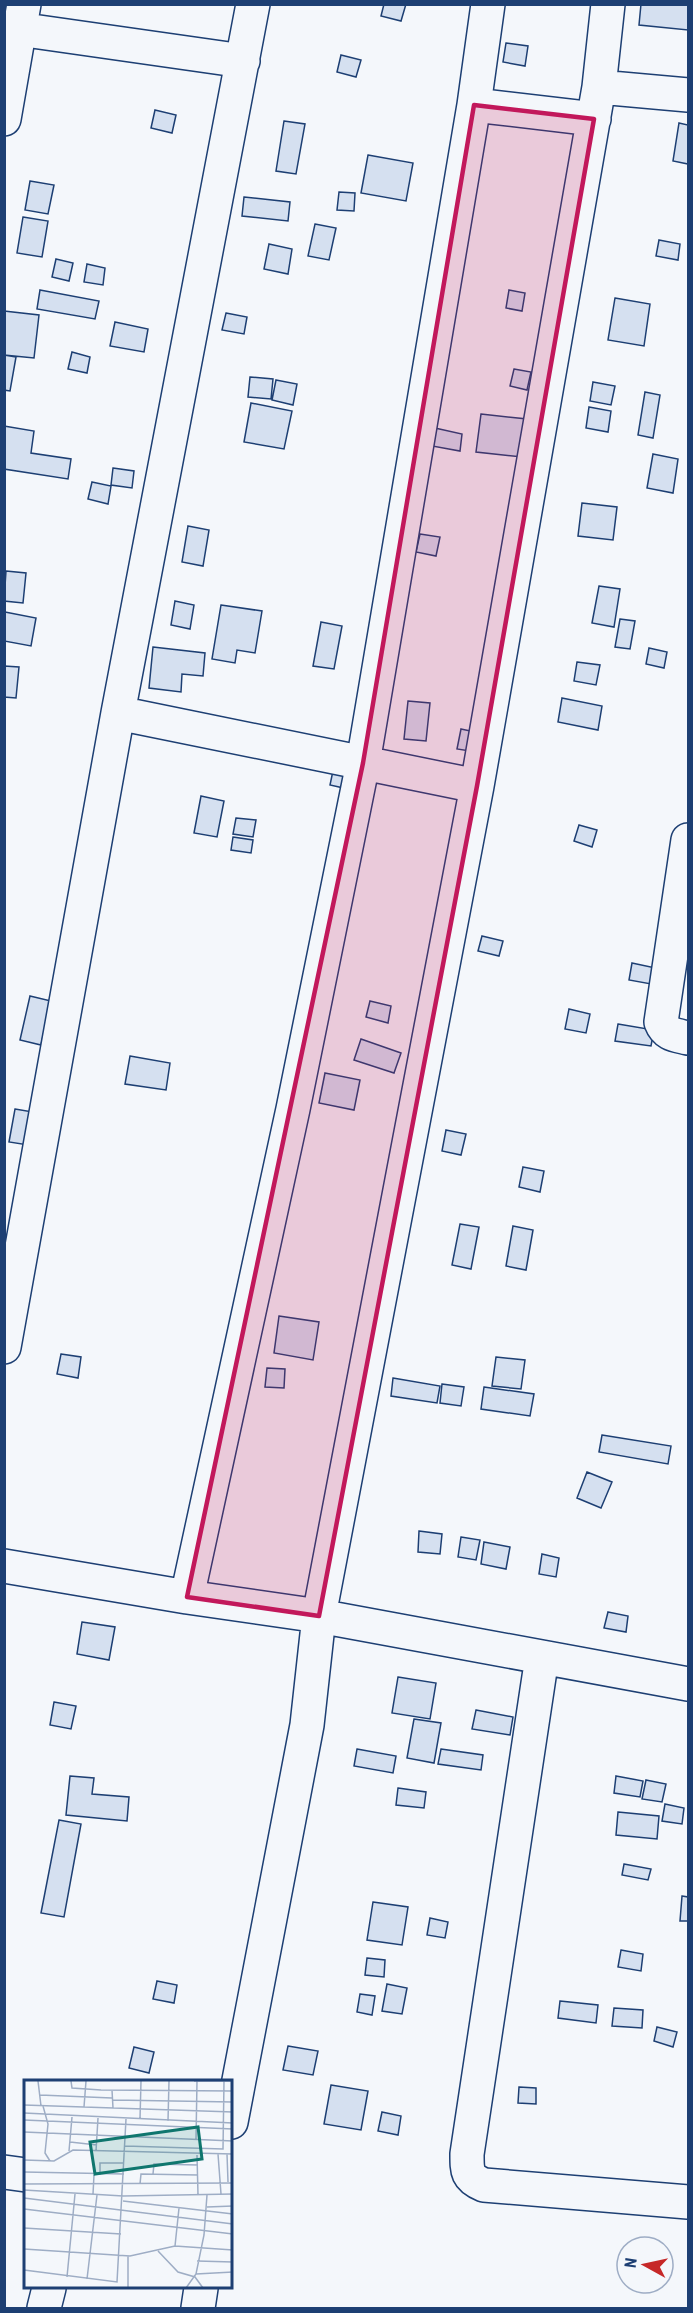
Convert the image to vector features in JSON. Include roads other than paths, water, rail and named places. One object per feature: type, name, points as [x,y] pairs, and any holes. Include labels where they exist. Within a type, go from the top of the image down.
[{"type":"street","points":[[4,1347],[118,712],[253,4]]},
{"type":"street","points":[[187,1597],[293,1109],[363,763],[474,105],[488,4]]},
{"type":"street","points":[[232,2117],[307,1725],[319,1616],[477,786],[594,119],[608,4]]},
{"type":"street","points":[[4,119],[16,20],[243,61]]},
{"type":"street","points":[[599,87],[688,95]]},
{"type":"street","points":[[474,105],[594,119]]},
{"type":"street","points":[[118,712],[477,786]]},
{"type":"street","points":[[688,840],[661,1022],[670,1034],[688,1038]]},
{"type":"street","points":[[4,1566],[187,1597],[319,1616],[688,1684]]},
{"type":"street","points":[[542,1657],[467,2154],[467,2169],[473,2180],[484,2185],[688,2202]]},
{"type":"street","points":[[4,2172],[24,2175]]},
{"type":"street","points":[[44,2308],[49,2289]]},
{"type":"street","points":[[198,2308],[201,2289]]}]
